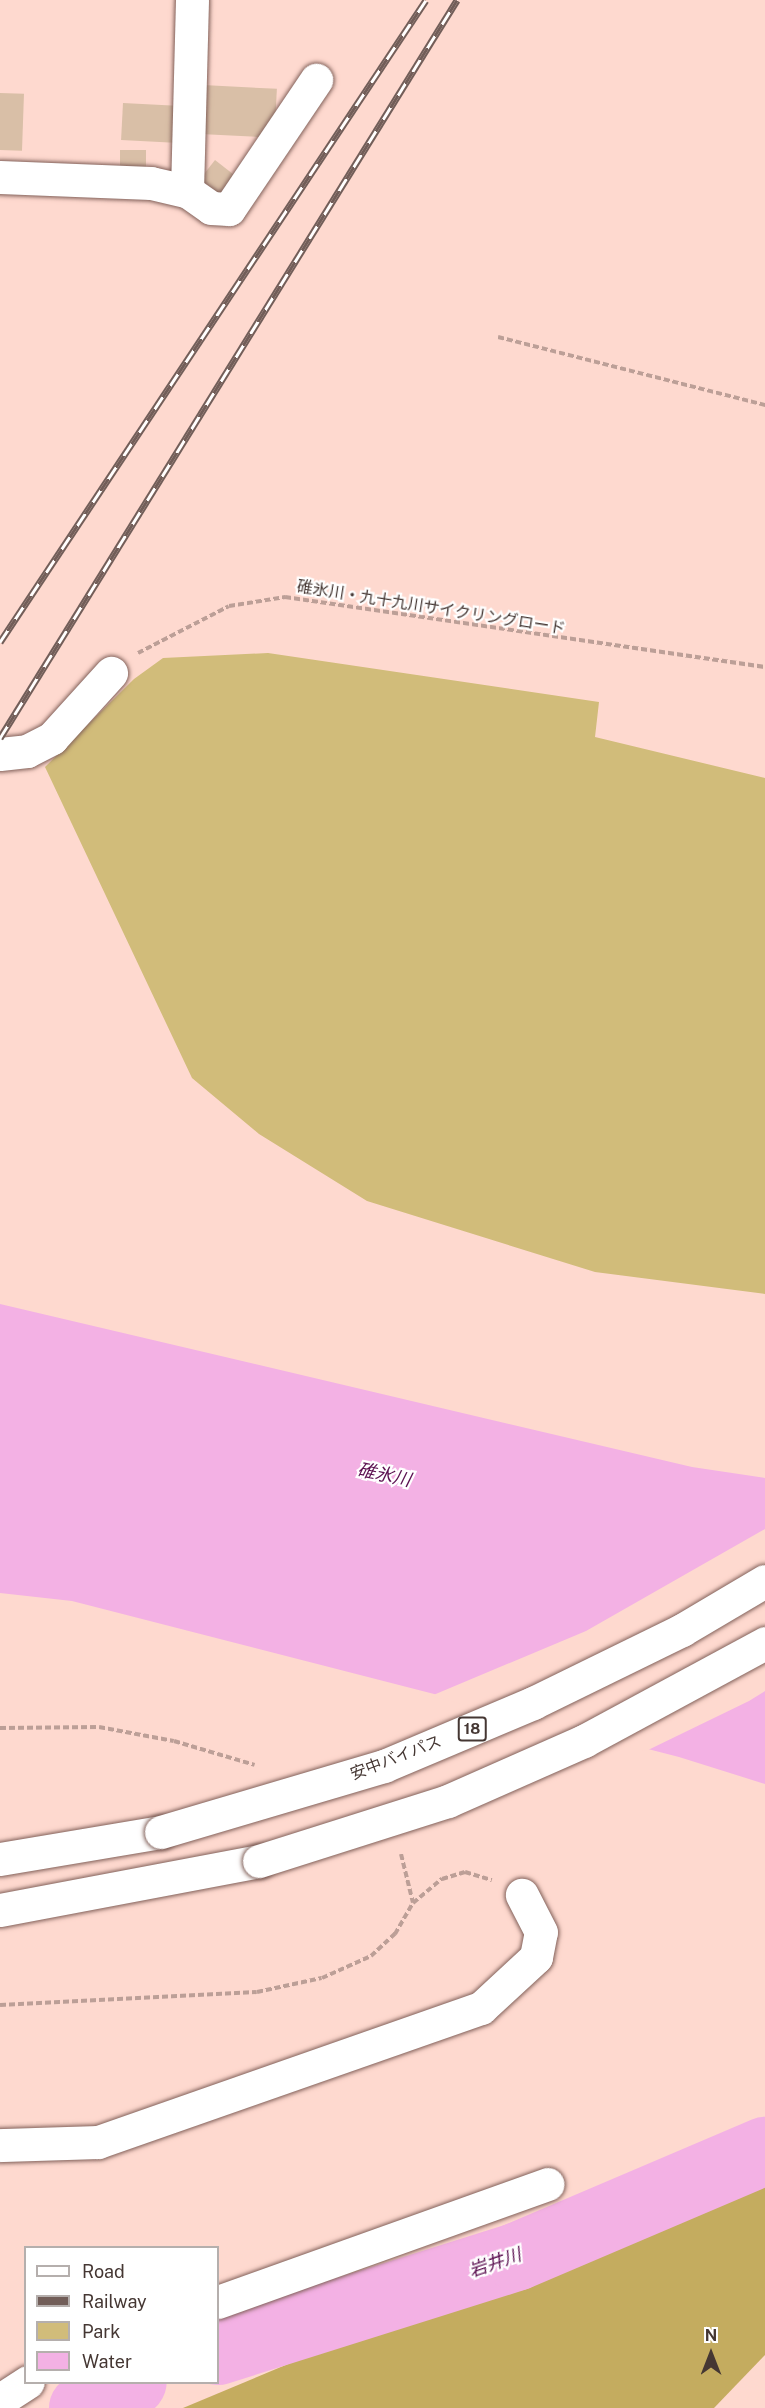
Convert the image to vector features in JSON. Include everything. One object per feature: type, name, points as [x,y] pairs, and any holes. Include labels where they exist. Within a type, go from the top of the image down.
[{"type":"main road","points":[[187,191],[192,0]]},
{"type":"main road","points":[[0,177],[151,183],[187,191],[211,208],[228,209],[316,80]]},
{"type":"main road","points":[[0,754],[27,751],[52,738],[111,672]]},
{"type":"main road","name":"安中バイパス","points":[[0,1859],[161,1832],[384,1766],[544,1698],[765,1581]]},
{"type":"main road","points":[[0,1910],[259,1861],[448,1801],[584,1741],[765,1643]]},
{"type":"main road","points":[[0,2145],[98,2142],[481,2008],[536,1957],[541,1932],[522,1895]]},
{"type":"main road","points":[[219,2302],[548,2184]]},
{"type":"main road","points":[[0,2400],[25,2384]]},
{"type":"path","points":[[498,337],[765,405]]},
{"type":"path","name":"碓氷川・九十九川サイクリングロード","points":[[111,672],[229,606],[285,597],[765,667]]},
{"type":"path","points":[[0,2005],[147,2001],[257,1992],[322,1978],[371,1956],[395,1934],[413,1903],[442,1879],[465,1872],[508,1885],[522,1895]]},
{"type":"green space","points":[[268,653],[599,702],[595,737],[765,778],[765,1294],[595,1272],[367,1201],[259,1134],[192,1078],[45,767],[134,679],[163,658]]},
{"type":"shaded area","points":[[765,2170],[765,2355],[714,2408],[183,2408],[618,2226]]},
{"type":"water","name":"碓氷川","points":[[0,1304],[692,1467],[765,1478],[765,1784],[679,1757],[72,1601],[0,1593]]},
{"type":"pier","points":[[765,1529],[765,1691],[749,1701],[646,1751],[431,1696],[586,1631]]},
{"type":"building","points":[[203,85],[277,89],[274,138],[200,134]]},
{"type":"building","points":[[0,93],[24,94],[22,151],[0,150]]},
{"type":"building","points":[[123,103],[181,106],[179,143],[121,140]]},
{"type":"building","points":[[120,150],[146,150],[146,178],[120,178]]},
{"type":"building","points":[[215,160],[237,177],[222,196],[200,179]]},
{"type":"waterway","name":"岩井川","points":[[219,2351],[516,2257],[765,2151]]},
{"type":"waterway","name":"岩井川","points":[[83,2408],[129,2384]]},
{"type":"railway","points":[[0,642],[426,0]]},
{"type":"railway","points":[[0,738],[457,0]]}]
